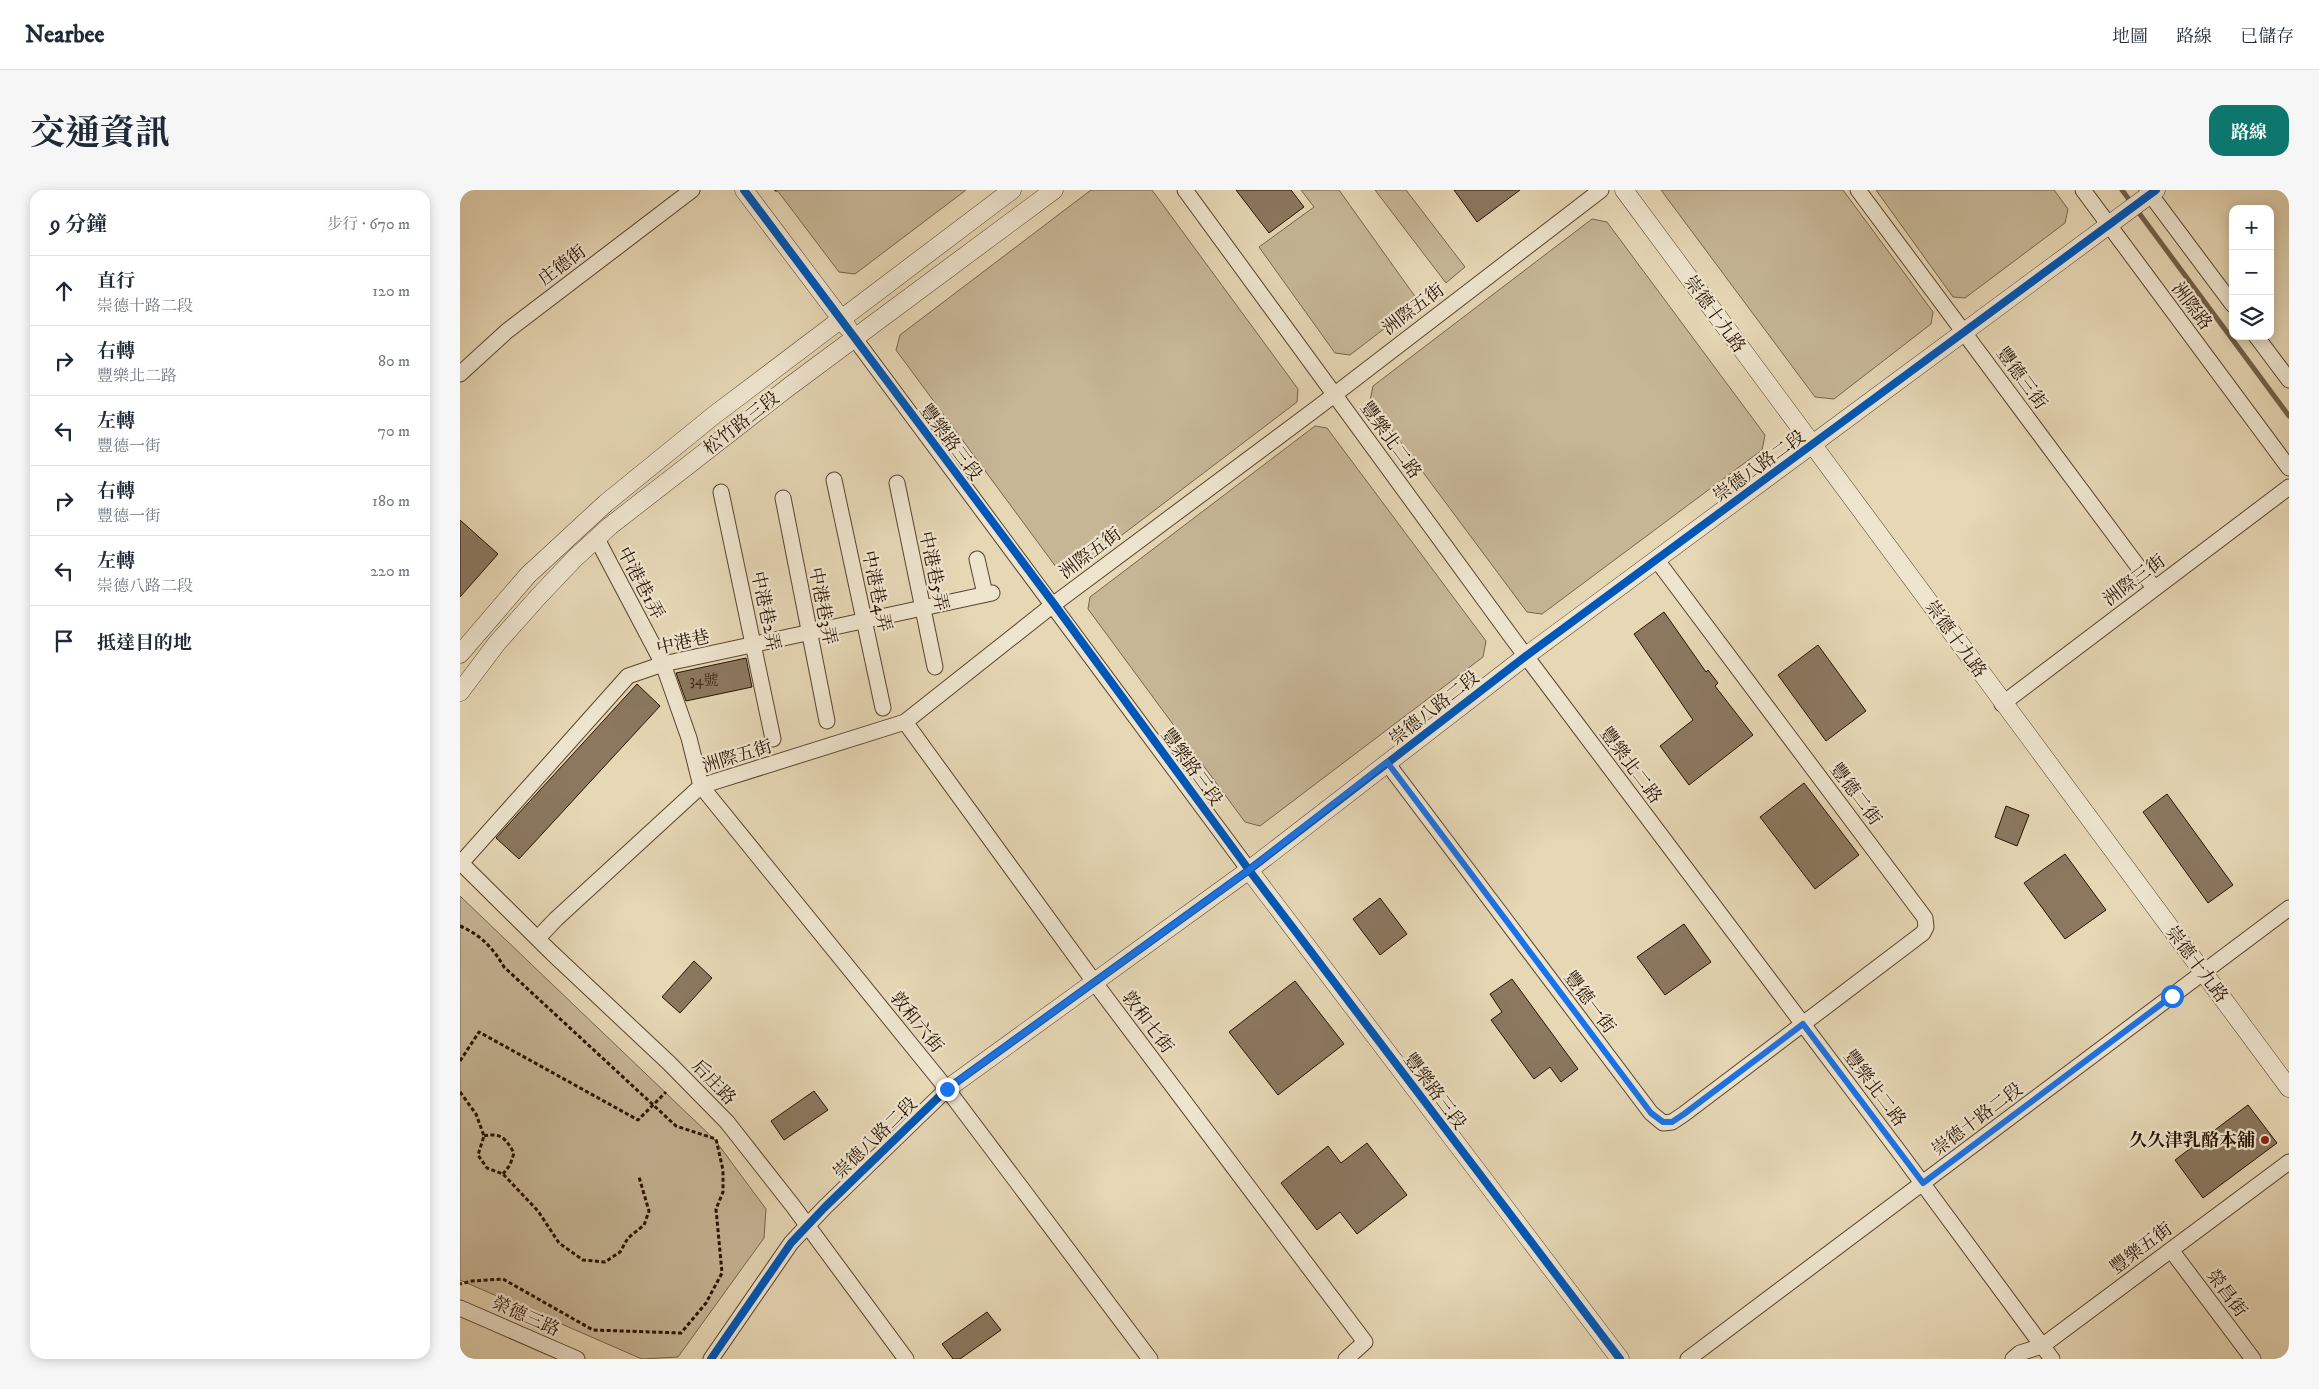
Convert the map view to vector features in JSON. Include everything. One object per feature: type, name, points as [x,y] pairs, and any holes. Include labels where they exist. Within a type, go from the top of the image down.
[{"type":"street","name":"庄德街","points":[[460,374],[507,331],[692,190]]},
{"type":"street","name":"豐樂路三段","points":[[744,190],[1054,604],[1249,870],[1620,1359]]},
{"type":"street","name":"松竹路三段","points":[[460,654],[528,575],[574,530],[713,416],[1012,190]]},
{"type":"street","name":"松竹路三段","points":[[460,692],[497,643],[575,558],[597,538],[726,434],[1054,190]]},
{"type":"street","name":"豐樂北二路","points":[[1185,190],[1526,656],[1923,1183],[2052,1359]]},
{"type":"street","name":"洲際五街","points":[[538,938],[701,786],[905,722],[1054,604],[1334,394],[1601,190]]},
{"type":"street","name":"崇德十九路","points":[[1624,190],[2002,704],[2289,1088]]},
{"type":"street","name":"豐德三街","points":[[1858,190],[2154,588]]},
{"type":"street","name":"洲際路","points":[[2082,190],[2289,468]]},
{"type":"street","name":"崇德八路二段","points":[[711,1359],[792,1243],[825,1207],[947,1089],[1249,870],[1526,656],[2145,198]]},
{"type":"street","name":"洲際路","points":[[2145,198],[2229,300]]},
{"type":"street","points":[[2259,340],[2289,380]]},
{"type":"street","name":"中港巷4弄","points":[[834,480],[883,708]]},
{"type":"street","name":"中港巷5弄","points":[[897,483],[935,667]]},
{"type":"street","name":"洲際三街","points":[[2002,704],[2289,487]]},
{"type":"street","name":"中港巷2弄","points":[[721,492],[773,739]]},
{"type":"street","name":"中港巷3弄","points":[[783,498],[827,721]]},
{"type":"street","name":"中港巷1弄","points":[[597,538],[663,664],[688,738],[701,786]]},
{"type":"street","name":"中港巷","points":[[461,862],[628,676],[663,664],[989,593],[977,559]]},
{"type":"street","name":"豐德二街","points":[[1656,559],[1925,918],[1926,927],[1923,934],[1803,1024]]},
{"type":"street","name":"敦和七街","points":[[905,722],[1095,983],[1365,1342],[1346,1359]]},
{"type":"street","name":"豐德一街","points":[[1387,762],[1651,1113],[1663,1122],[1672,1122],[1684,1114],[1803,1024]]},
{"type":"street","name":"敦和六街","points":[[701,786],[947,1089],[1150,1359]]},
{"type":"street","name":"后庄路","points":[[461,862],[669,1063],[727,1122],[808,1226],[906,1359]]},
{"type":"street","name":"崇德十路二段","points":[[1688,1359],[2289,908]]},
{"type":"street","name":"豐樂五街","points":[[2013,1359],[2020,1353],[2042,1346],[2289,1162]]},
{"type":"street","name":"榮昌街","points":[[2171,1250],[2253,1359]]},
{"type":"street","name":"榮德三路","points":[[460,1308],[577,1359]]},
{"type":"path","points":[[460,926],[475,932],[494,950],[504,967],[676,1126],[716,1138],[723,1170],[723,1192],[716,1209],[722,1273],[706,1303],[681,1333],[593,1330],[504,1279],[472,1281],[460,1284]]},
{"type":"path","points":[[460,1061],[479,1032],[638,1120],[666,1092]]},
{"type":"path","points":[[460,1092],[476,1114],[484,1136],[478,1155],[487,1168],[503,1174],[538,1211],[559,1243],[583,1260],[605,1262],[620,1252],[628,1238],[644,1225],[649,1211],[639,1177]]},
{"type":"path","points":[[484,1136],[495,1134],[507,1139],[514,1153],[510,1165],[503,1174]]},
{"type":"shaded area","points":[[777,190],[966,190],[855,274],[839,272]]},
{"type":"shaded area","points":[[1091,190],[1152,190],[1298,389],[1297,402],[1072,573],[1059,571],[896,350],[900,335]]},
{"type":"shaded area","points":[[1301,190],[1339,190],[1419,302],[1350,355],[1335,353],[1259,247],[1314,207]]},
{"type":"shaded area","points":[[1375,190],[1406,190],[1465,267],[1446,283]]},
{"type":"shaded area","points":[[1661,190],[1843,190],[1933,312],[1931,324],[1834,399],[1815,397]]},
{"type":"shaded area","points":[[1876,190],[2054,190],[2068,209],[2065,223],[1965,298],[1953,297]]},
{"type":"shaded area","points":[[1592,219],[1607,222],[1765,435],[1762,450],[1542,614],[1527,612],[1370,401],[1373,386]]},
{"type":"shaded area","points":[[1315,426],[1327,428],[1486,641],[1483,657],[1260,826],[1245,822],[1088,609],[1090,597]]},
{"type":"shaded area","points":[[460,896],[715,1140],[766,1209],[764,1238],[678,1357],[642,1359],[460,1280]]},
{"type":"building","points":[[1236,190],[1291,190],[1304,207],[1269,233]]},
{"type":"building","points":[[1454,190],[1520,190],[1477,222]]},
{"type":"building","points":[[460,520],[498,554],[460,597]]},
{"type":"building","points":[[1664,612],[1706,672],[1708,670],[1718,683],[1715,686],[1753,735],[1689,785],[1660,746],[1693,720],[1634,634]]},
{"type":"building","points":[[1818,645],[1866,711],[1826,741],[1778,675]]},
{"type":"building","points":[[746,658],[752,687],[686,701],[676,673]]},
{"type":"building","points":[[637,684],[660,706],[519,859],[496,838]]},
{"type":"building","points":[[1804,783],[1859,855],[1815,889],[1760,817]]},
{"type":"building","points":[[2167,794],[2233,885],[2208,903],[2143,812]]},
{"type":"building","points":[[2006,806],[2029,815],[2017,846],[1995,837]]},
{"type":"building","points":[[2065,854],[2106,910],[2065,939],[2024,883]]},
{"type":"building","points":[[1380,898],[1407,934],[1380,955],[1353,919]]},
{"type":"building","points":[[1684,924],[1711,962],[1665,995],[1637,957]]},
{"type":"building","points":[[694,961],[712,978],[680,1013],[662,997]]},
{"type":"building","points":[[1512,979],[1578,1069],[1561,1082],[1550,1067],[1534,1079],[1491,1020],[1502,1012],[1490,994]]},
{"type":"building","points":[[1295,981],[1344,1044],[1278,1095],[1229,1032]]},
{"type":"building","points":[[814,1091],[828,1110],[784,1140],[771,1121]]},
{"type":"building","points":[[2248,1105],[2277,1143],[2203,1198],[2175,1160]]},
{"type":"building","points":[[1367,1143],[1407,1195],[1357,1234],[1340,1212],[1317,1230],[1281,1183],[1328,1146],[1341,1163]]},
{"type":"building","points":[[987,1312],[1001,1330],[960,1359],[953,1359],[942,1344]]},
{"type":"waterway","points":[[2122,190],[2289,416]]},
{"type":"cycle path","points":[[744,190],[1054,604],[1249,870],[1620,1359]]},
{"type":"cycle path","points":[[711,1359],[791,1243],[825,1207],[947,1089],[1249,870],[1526,656],[2156,190]]},
{"type":"place","name":"久久津乳酪本舖","points":[[2265,1140]]},
{"type":"route","points":[[947,1089],[1249,870],[1387,762],[1651,1113],[1663,1122],[1672,1122],[1684,1114],[1803,1024],[1923,1183],[2172,996]]}]
